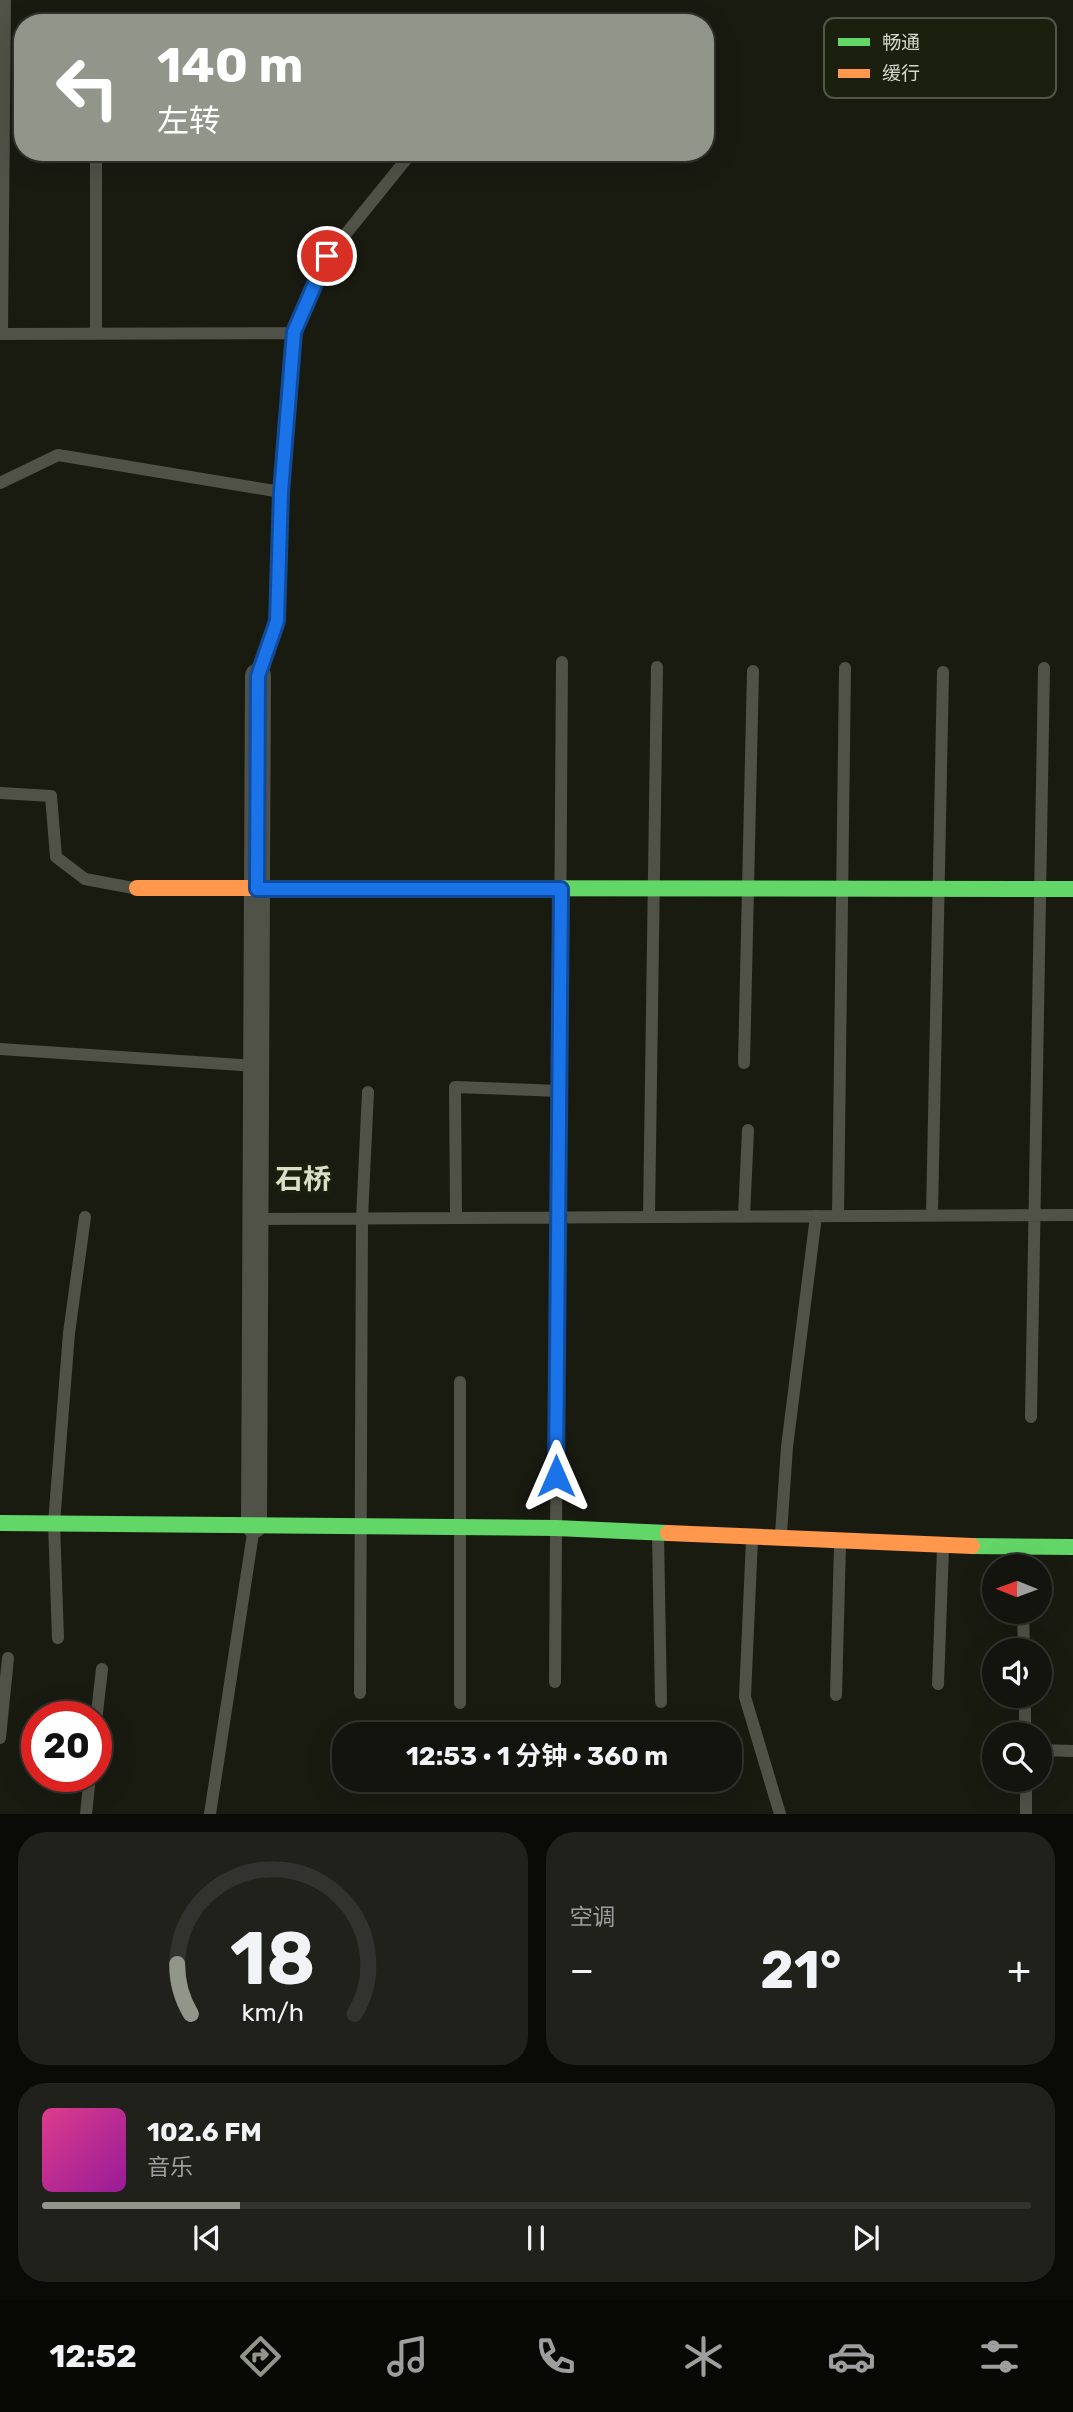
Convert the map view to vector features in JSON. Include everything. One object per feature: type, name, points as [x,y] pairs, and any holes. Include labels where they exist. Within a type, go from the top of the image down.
[{"type":"street","points":[[254,1525],[258,676]]},
{"type":"street","points":[[137,888],[1073,889]]},
{"type":"street","points":[[0,1523],[556,1528],[943,1545],[1022,1553],[1073,1547]]},
{"type":"lane","points":[[5,0],[2,334],[294,332]]},
{"type":"lane","points":[[96,161],[96,334]]},
{"type":"lane","points":[[258,676],[277,621],[281,492],[294,332],[327,256],[405,161]]},
{"type":"lane","points":[[0,483],[58,456],[281,492]]},
{"type":"lane","points":[[555,1682],[562,662]]},
{"type":"lane","points":[[649,1217],[657,667]]},
{"type":"lane","points":[[838,1216],[845,667]]},
{"type":"lane","points":[[1031,1417],[1044,668]]},
{"type":"lane","points":[[744,1063],[753,671]]},
{"type":"lane","points":[[932,1215],[943,672]]},
{"type":"lane","points":[[0,793],[51,796],[56,857],[85,879],[137,888]]},
{"type":"lane","points":[[0,1049],[256,1066]]},
{"type":"lane","points":[[456,1217],[455,1087],[559,1091]]},
{"type":"lane","points":[[360,1693],[362,1218],[368,1092]]},
{"type":"lane","points":[[744,1216],[748,1130]]},
{"type":"lane","points":[[255,1219],[1073,1215]]},
{"type":"lane","points":[[781,1538],[787,1447],[816,1216]]},
{"type":"lane","points":[[58,1638],[54,1523],[69,1333],[85,1217]]},
{"type":"lane","points":[[460,1382],[460,1703]]},
{"type":"lane","points":[[210,1814],[254,1525]]},
{"type":"lane","points":[[658,1532],[661,1702]]},
{"type":"lane","points":[[752,1536],[745,1698],[780,1814]]},
{"type":"lane","points":[[836,1695],[840,1540]]},
{"type":"lane","points":[[938,1684],[943,1545]]},
{"type":"lane","points":[[0,1738],[8,1658]]},
{"type":"lane","points":[[98,1701],[102,1669]]},
{"type":"lane","points":[[1052,1750],[1073,1751]]},
{"type":"lane","points":[[86,1814],[88,1792]]},
{"type":"lane","points":[[1026,1792],[1026,1814]]},
{"type":"traffic: fast","points":[[387,888],[1073,889]]},
{"type":"traffic: fast","points":[[0,1523],[556,1528],[668,1533]]},
{"type":"traffic: fast","points":[[972,1546],[1073,1547]]},
{"type":"traffic: slow","points":[[137,888],[387,888]]},
{"type":"traffic: slow","points":[[668,1533],[972,1546]]},
{"type":"district","name":"石桥","points":[[303,1179]]},
{"type":"route","points":[[327,256],[294,332],[281,492],[277,621],[258,676],[257,889],[561,889],[556,1476]]}]
